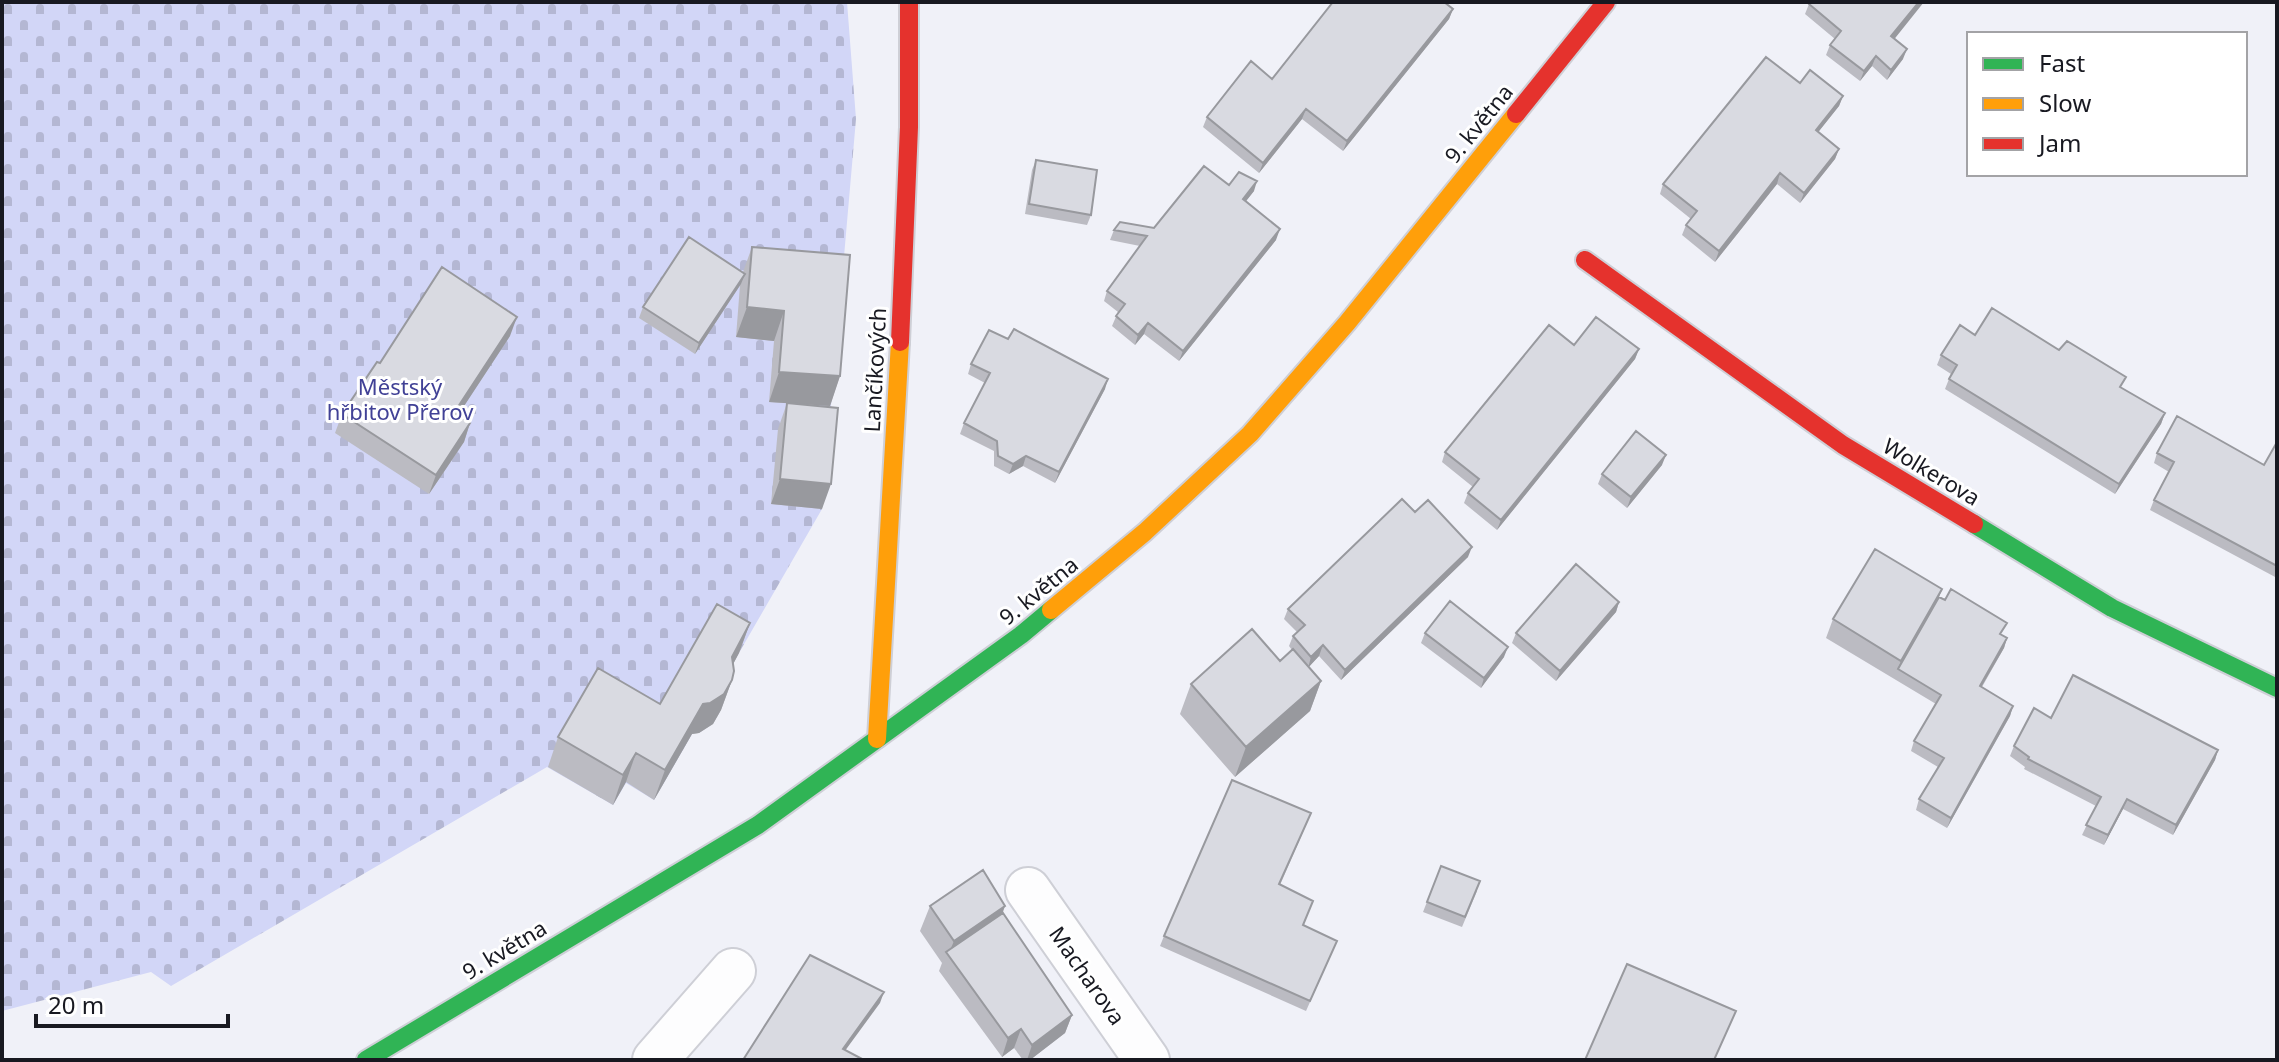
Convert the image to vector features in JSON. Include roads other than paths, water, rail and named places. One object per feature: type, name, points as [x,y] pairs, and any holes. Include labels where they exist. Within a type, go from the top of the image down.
[{"type":"main road","name":"Lančíkových","points":[[877,739],[899,363],[909,127],[909,2]]},
{"type":"main road","name":"9. května","points":[[366,1060],[758,825],[1021,635],[1145,532],[1250,434],[1347,323],[1606,2]]},
{"type":"main road","name":"Wolkerova","points":[[1585,260],[1843,445],[2112,608],[2277,688]]},
{"type":"street","name":"Macharova","points":[[1028,890],[1147,1060]]},
{"type":"street","points":[[655,1060],[733,971]]},
{"type":"park label","name":"Městský hřbitov Přerov","points":[[400,398]]}]
